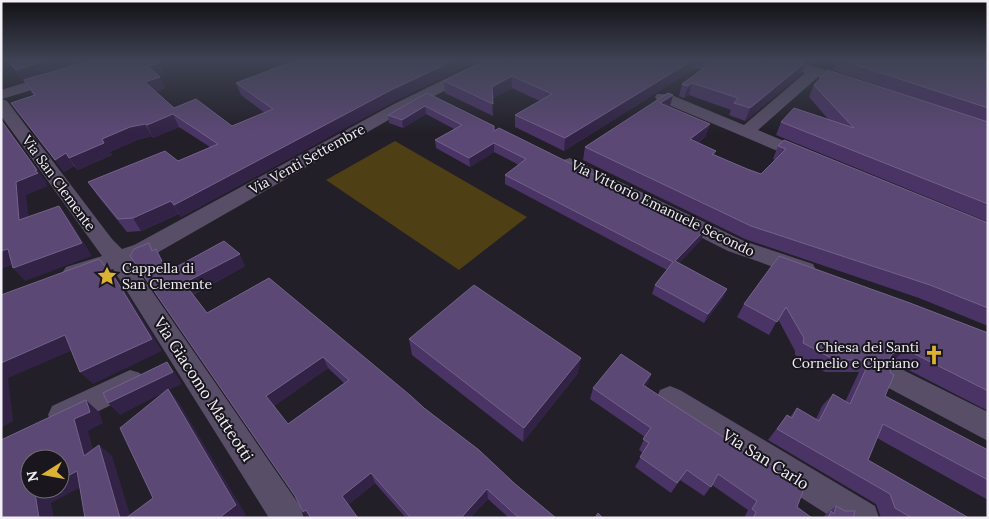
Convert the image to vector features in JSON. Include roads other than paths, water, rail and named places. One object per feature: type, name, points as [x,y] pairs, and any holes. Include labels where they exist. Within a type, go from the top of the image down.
[{"type":"street","points":[[2,103],[52,84]]},
{"type":"street","name":"Via Venti Settembre","points":[[54,282],[98,264],[119,260],[142,251],[400,107],[446,84]]},
{"type":"street","points":[[746,132],[801,84]]},
{"type":"street","points":[[852,84],[870,90]]},
{"type":"street","points":[[647,108],[670,92],[746,132],[827,165]]},
{"type":"street","points":[[428,93],[454,106]]},
{"type":"street","name":"Via San Clemente","points":[[2,103],[104,244],[119,260]]},
{"type":"street","name":"Via Vittorio Emanuele Secondo","points":[[568,156],[736,246],[827,278]]},
{"type":"street","name":"Via Giacomo Matteotti","points":[[119,260],[164,366],[288,518]]},
{"type":"street","points":[[36,428],[164,366]]},
{"type":"street","points":[[891,376],[988,427]]},
{"type":"street","name":"Via San Carlo","points":[[670,399],[862,518]]},
{"type":"place","name":"Cappella di San Clemente","points":[[107,276]]},
{"type":"place","name":"Chiesa dei Santi Cornelio e Cipriano","points":[[934,355]]}]
